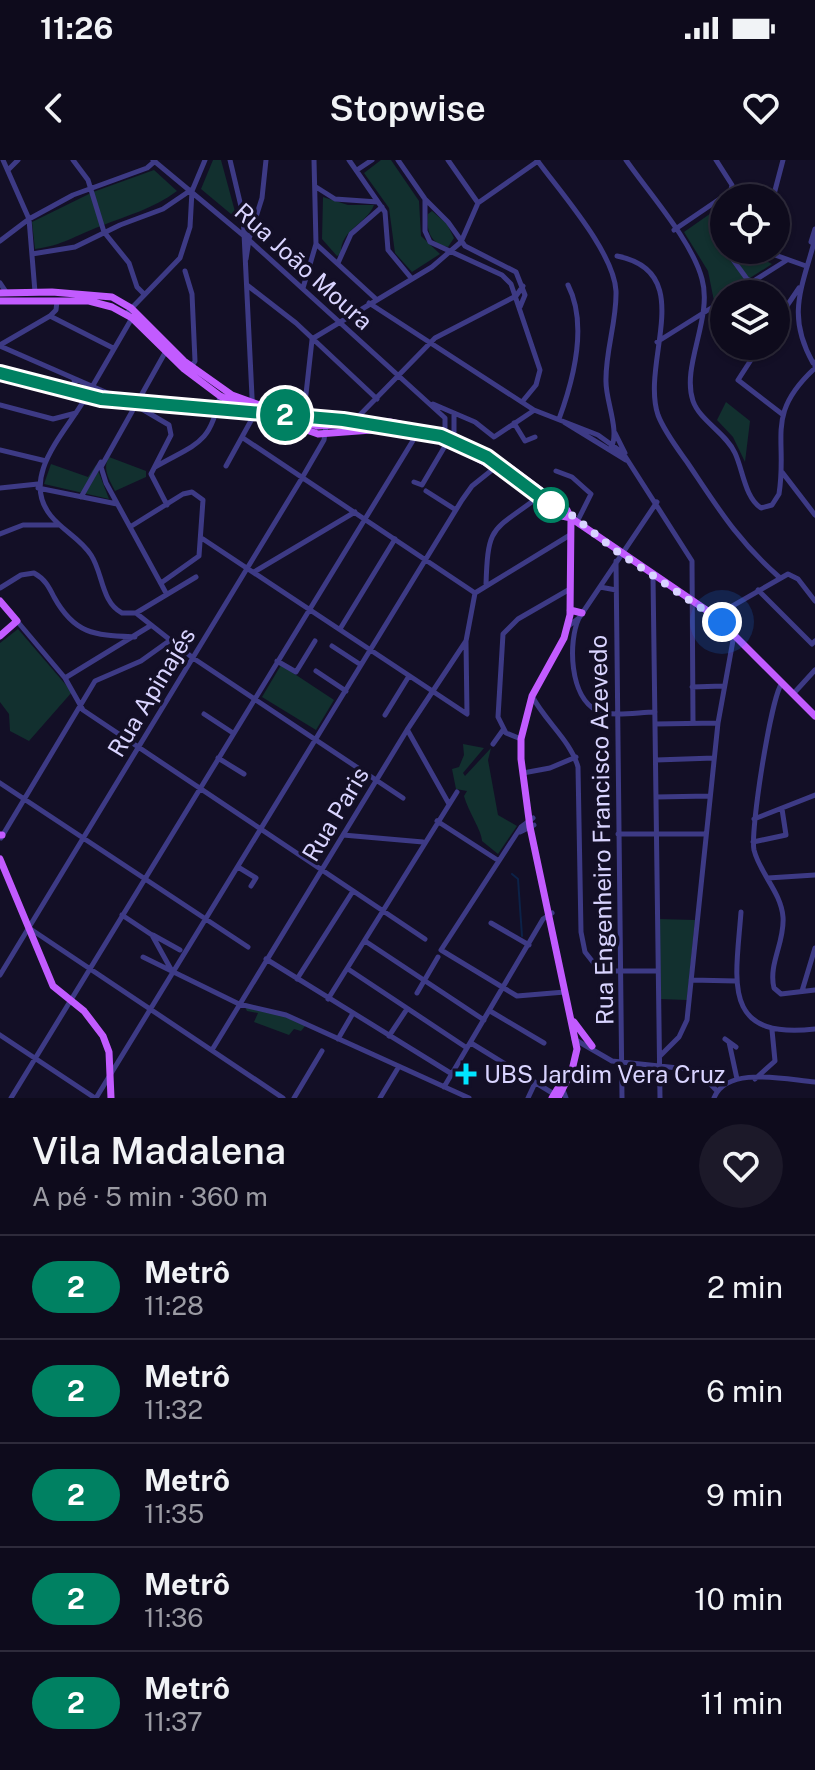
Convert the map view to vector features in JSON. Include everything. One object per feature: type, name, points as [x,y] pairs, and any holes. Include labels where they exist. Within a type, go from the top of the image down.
[{"type":"main road","points":[[4,293],[103,295],[220,389],[252,408],[326,430],[349,424],[409,424],[449,437],[567,510],[574,520],[567,627],[532,696],[521,739],[525,790],[575,1042],[559,1096]]},
{"type":"main road","points":[[0,301],[101,303],[130,314],[166,351],[220,396],[252,408],[326,430],[385,429],[449,437]]},
{"type":"main road","points":[[358,431],[365,423]]},
{"type":"main road","points":[[498,465],[537,498],[588,530],[618,558],[653,576],[719,619],[815,716]]},
{"type":"main road","points":[[572,536],[588,530]]},
{"type":"main road","points":[[0,601],[17,621],[0,636]]},
{"type":"main road","points":[[570,610],[581,616]]},
{"type":"main road","points":[[719,619],[723,611]]},
{"type":"main road","points":[[564,638],[574,638]]},
{"type":"main road","points":[[0,859],[53,986],[84,1011],[99,1029],[109,1052],[111,1098]]},
{"type":"main road","points":[[572,1019],[592,1046]]},
{"type":"street","points":[[3,160],[29,219],[35,292]]},
{"type":"street","points":[[8,170],[18,160]]},
{"type":"street","points":[[73,160],[91,188],[104,232],[129,263],[137,287],[144,294]]},
{"type":"street","points":[[0,241],[29,219],[91,188],[147,168],[154,160]]},
{"type":"street","name":"Rua João Moura","points":[[154,160],[249,240],[429,402],[447,420],[449,437]]},
{"type":"street","points":[[92,387],[130,314],[144,294],[181,256],[190,227],[192,190],[205,160]]},
{"type":"street","points":[[230,160],[249,240]]},
{"type":"street","points":[[246,260],[262,198],[266,160]]},
{"type":"street","points":[[303,288],[316,244],[314,160]]},
{"type":"street","points":[[349,160],[380,204],[388,250],[412,279]]},
{"type":"street","points":[[357,170],[372,160]]},
{"type":"street","points":[[398,160],[461,242],[514,270],[523,286],[525,299],[520,308]]},
{"type":"street","points":[[448,160],[478,203]]},
{"type":"street","points":[[302,422],[312,339],[450,253],[461,242],[478,203],[538,160],[609,265],[616,293],[606,380],[613,430],[628,461],[692,561],[693,723]]},
{"type":"street","points":[[626,160],[674,230],[702,278],[704,313],[691,389],[696,407],[729,442],[758,507],[769,507],[775,502],[781,472],[779,437],[782,414],[814,365],[797,328],[802,284],[814,237]]},
{"type":"street","points":[[716,160],[731,184]]},
{"type":"street","points":[[777,184],[783,160]]},
{"type":"street","points":[[184,184],[198,176]]},
{"type":"street","points":[[315,186],[335,199],[380,204]]},
{"type":"street","points":[[32,254],[75,247],[182,198],[192,190]]},
{"type":"street","points":[[182,198],[191,205]]},
{"type":"street","points":[[191,205],[202,199]]},
{"type":"street","points":[[425,199],[426,235],[435,247],[502,275],[516,296],[540,370],[536,385],[522,402]]},
{"type":"street","points":[[338,263],[351,234],[380,204]]},
{"type":"street","points":[[674,230],[710,208]]},
{"type":"street","points":[[232,226],[243,216]]},
{"type":"street","points":[[226,466],[243,438],[252,408],[243,216]]},
{"type":"street","points":[[316,244],[376,299]]},
{"type":"street","points":[[602,254],[644,266],[660,288],[663,309],[657,342],[654,395],[661,421],[732,530],[779,577]]},
{"type":"street","points":[[181,256],[192,294],[195,361],[191,367]]},
{"type":"street","points":[[609,265],[617,256]]},
{"type":"street","points":[[736,264],[750,280]]},
{"type":"street","points":[[756,280],[781,264]]},
{"type":"street","points":[[174,266],[185,271]]},
{"type":"street","points":[[0,283],[4,293]]},
{"type":"street","points":[[790,302],[802,284]]},
{"type":"street","points":[[247,285],[377,399]]},
{"type":"street","points":[[561,420],[575,349],[574,305],[568,285]]},
{"type":"street","points":[[349,424],[364,413],[429,342],[516,296],[523,286]]},
{"type":"street","points":[[0,346],[50,316],[56,310],[57,301]]},
{"type":"street","points":[[369,303],[534,410],[598,435],[628,461]]},
{"type":"street","points":[[657,342],[710,309]]},
{"type":"street","points":[[50,316],[113,348]]},
{"type":"street","points":[[0,346],[135,405],[171,430],[151,479],[167,505]]},
{"type":"street","points":[[81,497],[166,351]]},
{"type":"street","points":[[751,360],[738,380],[782,414]]},
{"type":"street","points":[[74,379],[75,392],[83,402],[99,403],[109,394]]},
{"type":"street","points":[[154,468],[201,440],[212,429],[220,396]]},
{"type":"street","points":[[83,402],[46,461],[38,486],[49,514],[77,537],[92,556],[112,606],[122,613],[136,613],[196,577]]},
{"type":"street","name":"Rua João Moura","points":[[429,402],[475,422],[494,437],[534,410]]},
{"type":"street","points":[[0,405],[53,419],[77,413]]},
{"type":"street","points":[[364,413],[365,423]]},
{"type":"street","points":[[414,482],[423,484],[449,437],[454,414]]},
{"type":"street","points":[[53,419],[64,433]]},
{"type":"street","points":[[561,420],[610,445]]},
{"type":"street","points":[[514,423],[525,441],[535,437]]},
{"type":"street","name":"Rua Apinajés","points":[[0,975],[193,658],[251,570],[326,430]]},
{"type":"street","points":[[598,435],[613,430]]},
{"type":"street","points":[[610,445],[613,430]]},
{"type":"street","points":[[11,1098],[418,434]]},
{"type":"street","points":[[243,438],[475,593],[572,536]]},
{"type":"street","points":[[0,450],[46,461]]},
{"type":"street","points":[[101,461],[104,477],[166,593]]},
{"type":"street","points":[[0,1035],[95,1098],[456,510],[472,486],[498,465]]},
{"type":"street","points":[[556,471],[590,491],[591,500],[574,520]]},
{"type":"street","points":[[781,472],[815,515]]},
{"type":"street","points":[[0,488],[38,486],[118,504]]},
{"type":"street","points":[[426,491],[456,510]]},
{"type":"street","points":[[130,527],[189,492],[199,495],[205,509],[203,539],[197,559],[161,583]]},
{"type":"street","points":[[649,510],[651,494]]},
{"type":"street","points":[[486,585],[490,536],[498,524],[537,498]]},
{"type":"street","points":[[655,712],[598,711],[581,692],[575,671],[574,638],[581,616],[657,502]]},
{"type":"street","points":[[649,510],[663,512]]},
{"type":"street","points":[[251,570],[355,512]]},
{"type":"street","points":[[0,534],[23,525],[59,525]]},
{"type":"street","points":[[203,539],[467,714],[466,641]]},
{"type":"street","points":[[340,629],[395,539]]},
{"type":"street","name":"Rua Engenheiro Francisco Azevedo","points":[[618,558],[622,1098]]},
{"type":"street","points":[[0,588],[21,575],[34,573],[44,579],[76,627],[135,637]]},
{"type":"street","points":[[653,576],[660,1098]]},
{"type":"street","points":[[723,611],[779,577],[795,577],[815,601]]},
{"type":"street","points":[[600,587],[616,590]]},
{"type":"street","points":[[521,739],[503,730],[498,717],[503,634],[518,619],[571,588]]},
{"type":"street","points":[[758,590],[813,642]]},
{"type":"street","name":"Rua Paris","points":[[212,1050],[407,730],[466,641],[475,593]]},
{"type":"street","points":[[136,613],[193,658],[403,798]]},
{"type":"street","points":[[567,627],[581,616]]},
{"type":"street","points":[[17,621],[65,678],[78,704],[425,939]]},
{"type":"street","points":[[65,678],[150,626]]},
{"type":"street","points":[[659,1057],[683,1030],[718,723],[735,632]]},
{"type":"street","points":[[1,836],[78,704],[95,681],[141,661],[169,641]]},
{"type":"street","points":[[277,661],[296,672],[315,641]]},
{"type":"street","points":[[332,646],[361,665]]},
{"type":"street","points":[[794,693],[815,670]]},
{"type":"street","points":[[316,671],[346,691]]},
{"type":"street","points":[[385,715],[409,676]]},
{"type":"street","points":[[783,682],[776,701],[754,819],[753,842],[783,915],[773,985],[781,994],[815,990]]},
{"type":"street","points":[[692,687],[723,686]]},
{"type":"street","points":[[532,696],[545,719],[576,757],[582,941],[595,969],[658,971]]},
{"type":"street","points":[[204,714],[233,733]]},
{"type":"street","points":[[655,724],[718,723]]},
{"type":"street","points":[[407,730],[449,804]]},
{"type":"street","points":[[493,744],[503,730]]},
{"type":"street","points":[[522,773],[550,768],[576,757]]},
{"type":"street","points":[[218,758],[244,774]]},
{"type":"street","points":[[656,760],[714,758]]},
{"type":"street","points":[[0,783],[248,947]]},
{"type":"street","points":[[328,999],[423,842],[457,792]]},
{"type":"street","points":[[754,819],[815,795]]},
{"type":"street","points":[[656,797],[709,796]]},
{"type":"street","points":[[753,842],[786,835],[782,809]]},
{"type":"street","points":[[437,821],[499,861]]},
{"type":"street","points":[[417,993],[516,835],[531,823]]},
{"type":"street","points":[[618,834],[704,834]]},
{"type":"street","points":[[343,835],[423,842]]},
{"type":"street","points":[[238,867],[256,878],[251,886]]},
{"type":"street","points":[[767,878],[815,875]]},
{"type":"street","points":[[297,979],[353,891]]},
{"type":"street","points":[[741,912],[736,981],[737,998],[745,1013],[772,1030],[815,1029]]},
{"type":"street","points":[[122,915],[180,950]]},
{"type":"street","points":[[444,1087],[538,928],[551,918]]},
{"type":"street","points":[[491,923],[529,945]]},
{"type":"street","points":[[29,928],[283,1098]]},
{"type":"street","points":[[152,935],[173,973]]},
{"type":"street","points":[[35,944],[46,939]]},
{"type":"street","points":[[365,941],[484,1020]]},
{"type":"street","points":[[802,991],[815,948]]},
{"type":"street","points":[[440,953],[502,990],[525,997],[566,992]]},
{"type":"street","points":[[143,957],[239,1004],[275,1011],[469,1098]]},
{"type":"street","points":[[266,959],[352,1015],[452,1074]]},
{"type":"street","points":[[348,969],[407,1009],[559,1096]]},
{"type":"street","points":[[691,980],[736,981]]},
{"type":"street","points":[[389,1036],[407,1009]]},
{"type":"street","points":[[490,1011],[544,1043]]},
{"type":"street","points":[[338,1039],[352,1015]]},
{"type":"street","points":[[755,1079],[775,1061],[772,1030]]},
{"type":"street","points":[[736,1047],[727,1041],[737,1079]]},
{"type":"street","points":[[575,1042],[592,1046],[606,1057],[622,1062],[697,1070],[717,1091]]},
{"type":"street","points":[[294,1098],[322,1051]]},
{"type":"street","points":[[380,1098],[398,1068]]},
{"type":"street","points":[[714,1098],[717,1091],[737,1079],[815,1082]]},
{"type":"street","points":[[528,1098],[535,1083]]},
{"type":"green space","points":[[213,160],[221,160],[237,219],[201,189]]},
{"type":"green space","points":[[381,160],[391,160],[419,201],[421,236],[440,254],[412,272],[395,253],[389,208],[364,173]]},
{"type":"green space","points":[[154,170],[177,191],[159,203],[62,243],[35,249],[32,222],[93,192]]},
{"type":"green space","points":[[323,197],[348,205],[374,205],[349,233],[341,254],[337,256],[322,239]]},
{"type":"green space","points":[[432,211],[447,224],[454,238],[448,247],[437,243],[430,235],[428,214]]},
{"type":"green space","points":[[710,214],[710,264],[772,264],[747,280],[710,281],[708,271],[684,232]]},
{"type":"green space","points":[[726,402],[750,421],[745,462],[733,437],[717,420]]},
{"type":"green space","points":[[109,457],[146,471],[146,477],[115,491],[106,470]]},
{"type":"green space","points":[[51,464],[88,477],[96,465],[109,499],[44,484]]},
{"type":"green space","points":[[18,629],[72,692],[29,741],[10,731],[9,714],[0,702],[0,643]]},
{"type":"green space","points":[[281,665],[334,700],[316,730],[262,697]]},
{"type":"green space","points":[[463,744],[484,748],[463,773],[465,776],[491,748],[488,760],[498,815],[517,826],[498,854],[482,841],[464,796],[467,791],[456,789],[452,769],[459,767],[464,755]]},
{"type":"green space","points":[[658,919],[695,920],[687,1000],[660,999]]},
{"type":"green space","points":[[245,1007],[273,1012],[306,1025],[301,1031],[294,1029],[289,1035],[254,1022],[258,1013],[247,1011]]},
{"type":"waterway","points":[[512,874],[518,879],[522,936]]},
{"type":"metro line","name":"2","points":[[0,373],[101,399],[144,405],[408,428],[455,440],[487,457],[551,505]]},
{"type":"place","name":"UBS Jardim Vera Cruz","points":[[466,1074]]},
{"type":"route","points":[[551,505],[547,495],[567,510],[571,518],[615,550],[722,622]]}]
